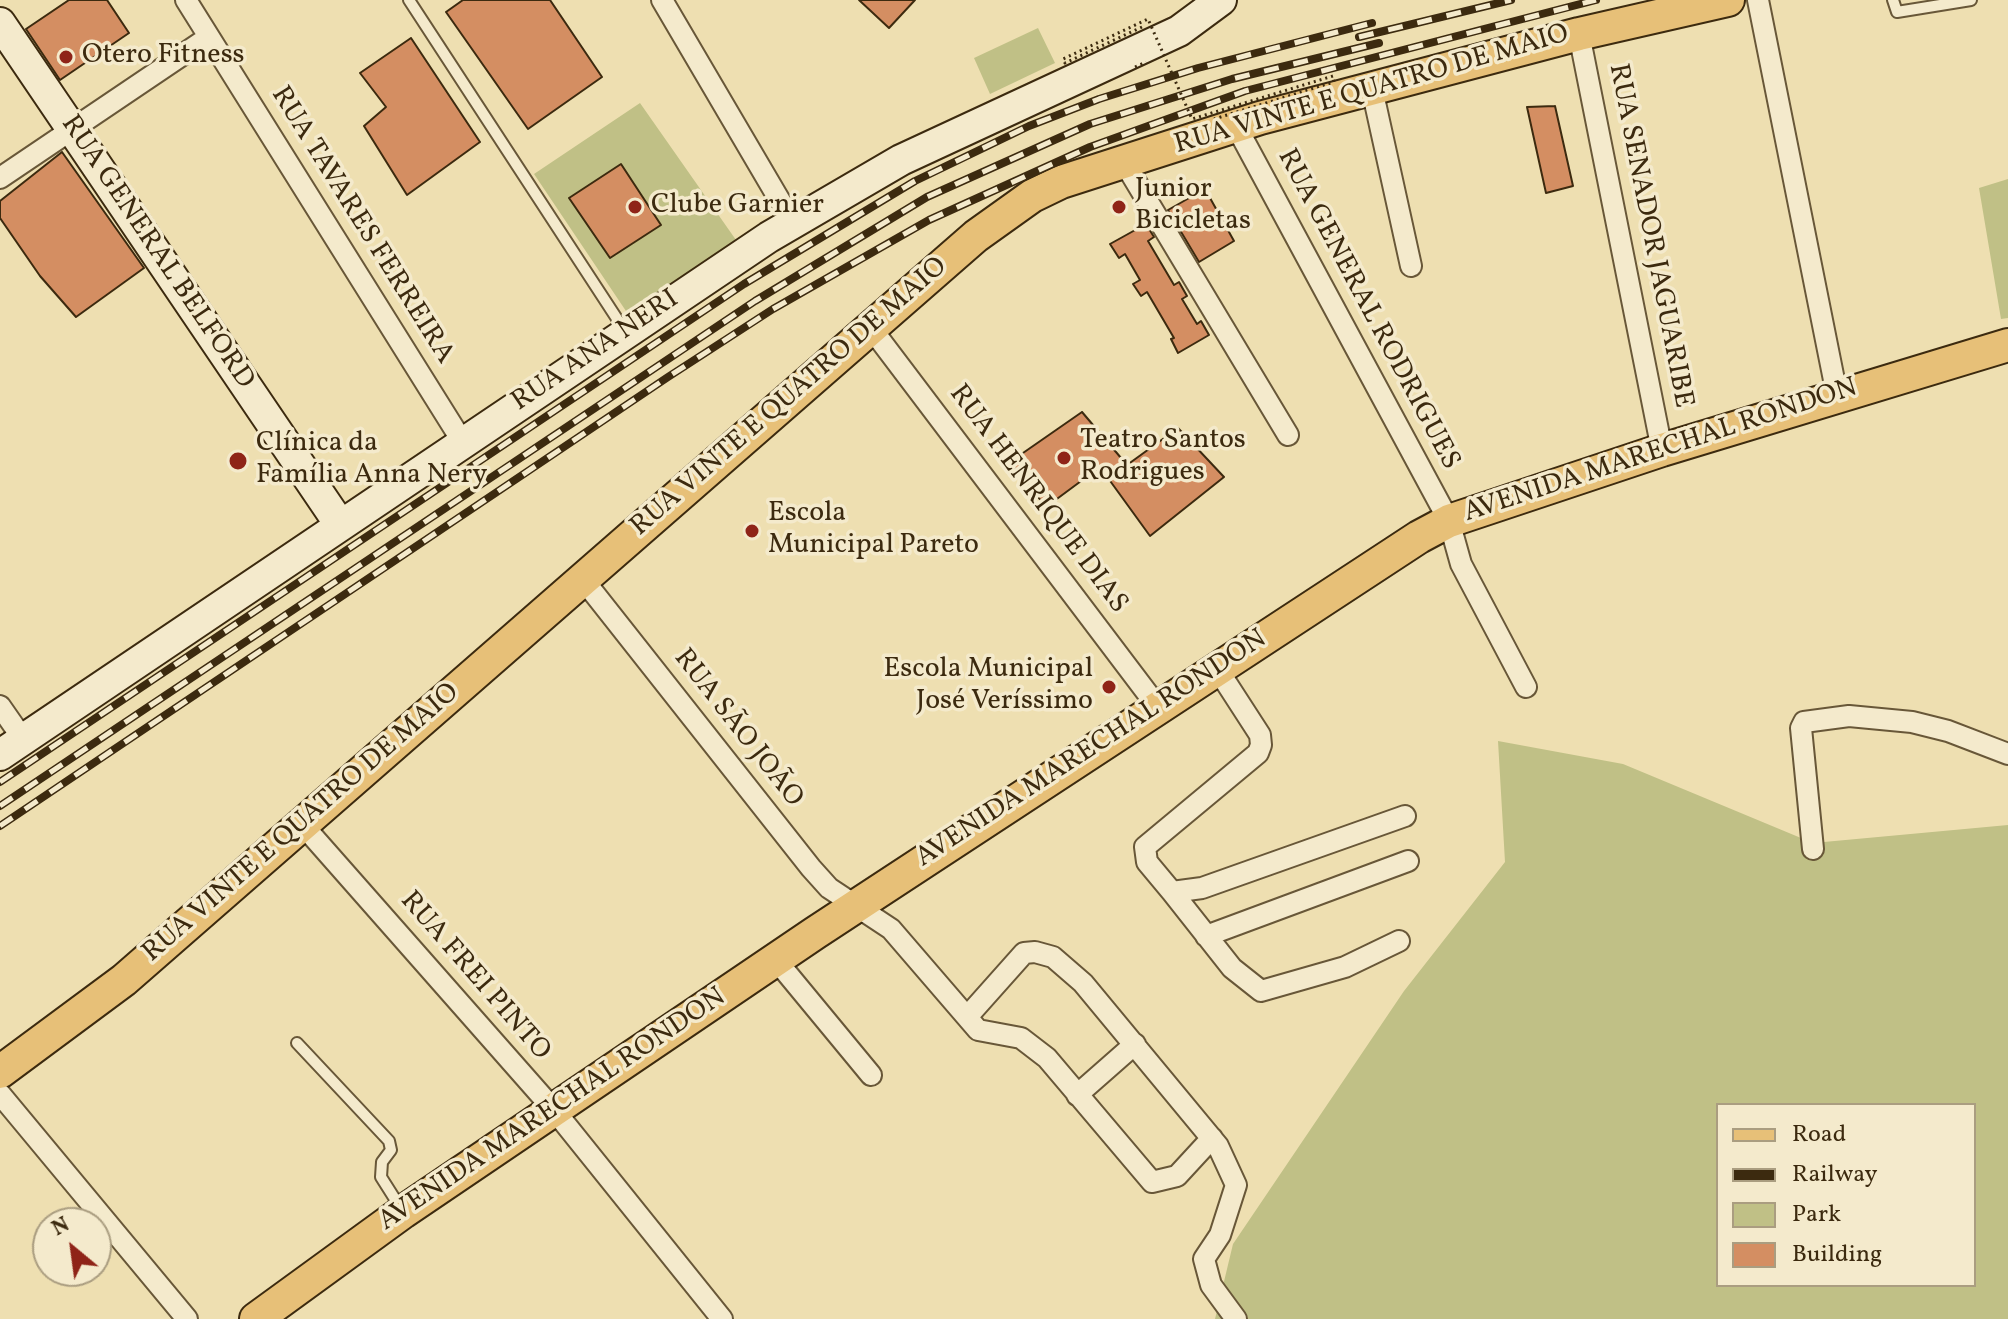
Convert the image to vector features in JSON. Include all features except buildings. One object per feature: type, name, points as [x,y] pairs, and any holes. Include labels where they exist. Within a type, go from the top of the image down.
[{"type":"main road","name":"RUA ANA NERI","points":[[11,747],[339,523],[793,223],[901,160],[1179,31],[1221,0]]},
{"type":"main road","name":"RUA VINTE E QUATRO DE MAIO","points":[[0,1072],[124,980],[1002,215],[1061,182],[1124,162],[1225,122],[1372,89],[1579,34],[1728,0]]},
{"type":"main road","name":"RUA GENERAL BELFORD","points":[[0,23],[339,523]]},
{"type":"main road","name":"AVENIDA MARECHAL RONDON","points":[[256,1319],[403,1212],[855,907],[1216,667],[1449,521],[1662,450],[2008,345]]},
{"type":"street","name":"RUA TAVARES FERREIRA","points":[[186,0],[462,441]]},
{"type":"street","points":[[662,0],[793,223]]},
{"type":"street","points":[[1758,0],[1837,395]]},
{"type":"street","name":"RUA SENADOR JAGUARIBE","points":[[1579,34],[1662,450]]},
{"type":"street","points":[[0,178],[209,37]]},
{"type":"street","points":[[1372,89],[1411,266]]},
{"type":"street","name":"RUA GENERAL RODRIGUES","points":[[1225,122],[1449,521],[1461,564],[1526,687]]},
{"type":"street","points":[[1124,162],[1288,435]]},
{"type":"street","name":"RUA HENRIQUE DIAS","points":[[871,328],[1157,706]]},
{"type":"street","name":"RUA SÃO JOÃO","points":[[582,578],[811,868],[829,888],[891,929],[967,1017]]},
{"type":"street","points":[[1216,667],[1260,735],[1261,745],[1258,753],[1145,847],[1147,862],[1232,968],[1261,991],[1345,967],[1399,941]]},
{"type":"street","points":[[0,706],[11,747]]},
{"type":"street","points":[[1813,849],[1801,728],[1804,722],[1849,716],[1912,722],[1948,731],[2008,754]]},
{"type":"street","points":[[1172,892],[1184,893],[1202,888],[1405,816]]},
{"type":"street","name":"RUA FREI PINTO","points":[[301,823],[554,1110],[722,1319]]},
{"type":"street","points":[[1206,936],[1408,861]]},
{"type":"street","points":[[1212,1138],[1177,1176],[1152,1182],[1047,1058],[1021,1038],[978,1030],[967,1017],[1024,953],[1035,952],[1053,957],[1083,983],[1212,1138],[1236,1185],[1220,1235],[1204,1259],[1211,1285],[1236,1319]]},
{"type":"street","points":[[776,960],[871,1075]]},
{"type":"street","points":[[1077,1095],[1135,1044]]},
{"type":"street","points":[[0,1094],[187,1319]]},
{"type":"lane","points":[[409,0],[626,332]]},
{"type":"lane","points":[[1893,0],[1897,12],[1971,0]]},
{"type":"lane","points":[[297,1043],[389,1141],[391,1150],[382,1162],[381,1177],[403,1212]]},
{"type":"path","points":[[1142,27],[1065,63],[1063,59],[1148,19],[1192,119],[1333,76],[1334,82],[1225,122]]},
{"type":"path","points":[[1135,67],[1146,62]]},
{"type":"green space","points":[[1038,28],[1055,63],[990,94],[974,58]]},
{"type":"green space","name":"Clube Garnier","points":[[640,103],[736,240],[628,314],[534,174]]},
{"type":"green space","points":[[2008,179],[2008,318],[2001,319],[1979,188]]},
{"type":"green space","points":[[1498,741],[1623,764],[1813,843],[2008,825],[2008,1319],[1215,1319],[1233,1244],[1404,991],[1505,862]]},
{"type":"railway","points":[[1359,37],[1511,0]]},
{"type":"railway","points":[[0,826],[668,377],[773,309],[929,220],[1090,147],[1245,91],[1596,0]]},
{"type":"railway","points":[[0,782],[744,284],[915,181],[1029,126],[1099,99],[1198,68],[1372,23]]},
{"type":"railway","points":[[0,806],[755,301],[927,197],[1090,124],[1232,79],[1379,43]]},
{"type":"place","name":"Otero Fitness","points":[[66,57]]},
{"type":"place","name":"Clube Garnier","points":[[635,207]]},
{"type":"place","name":"Junior Bicicletas","points":[[1119,207]]},
{"type":"place","name":"Teatro Santos Rodrigues","points":[[1064,458]]},
{"type":"place","name":"Clínica da Família Anna Nery","points":[[238,461]]},
{"type":"place","name":"Escola Municipal Pareto","points":[[752,531]]},
{"type":"place","name":"Escola Municipal José Veríssimo","points":[[1109,687]]}]
